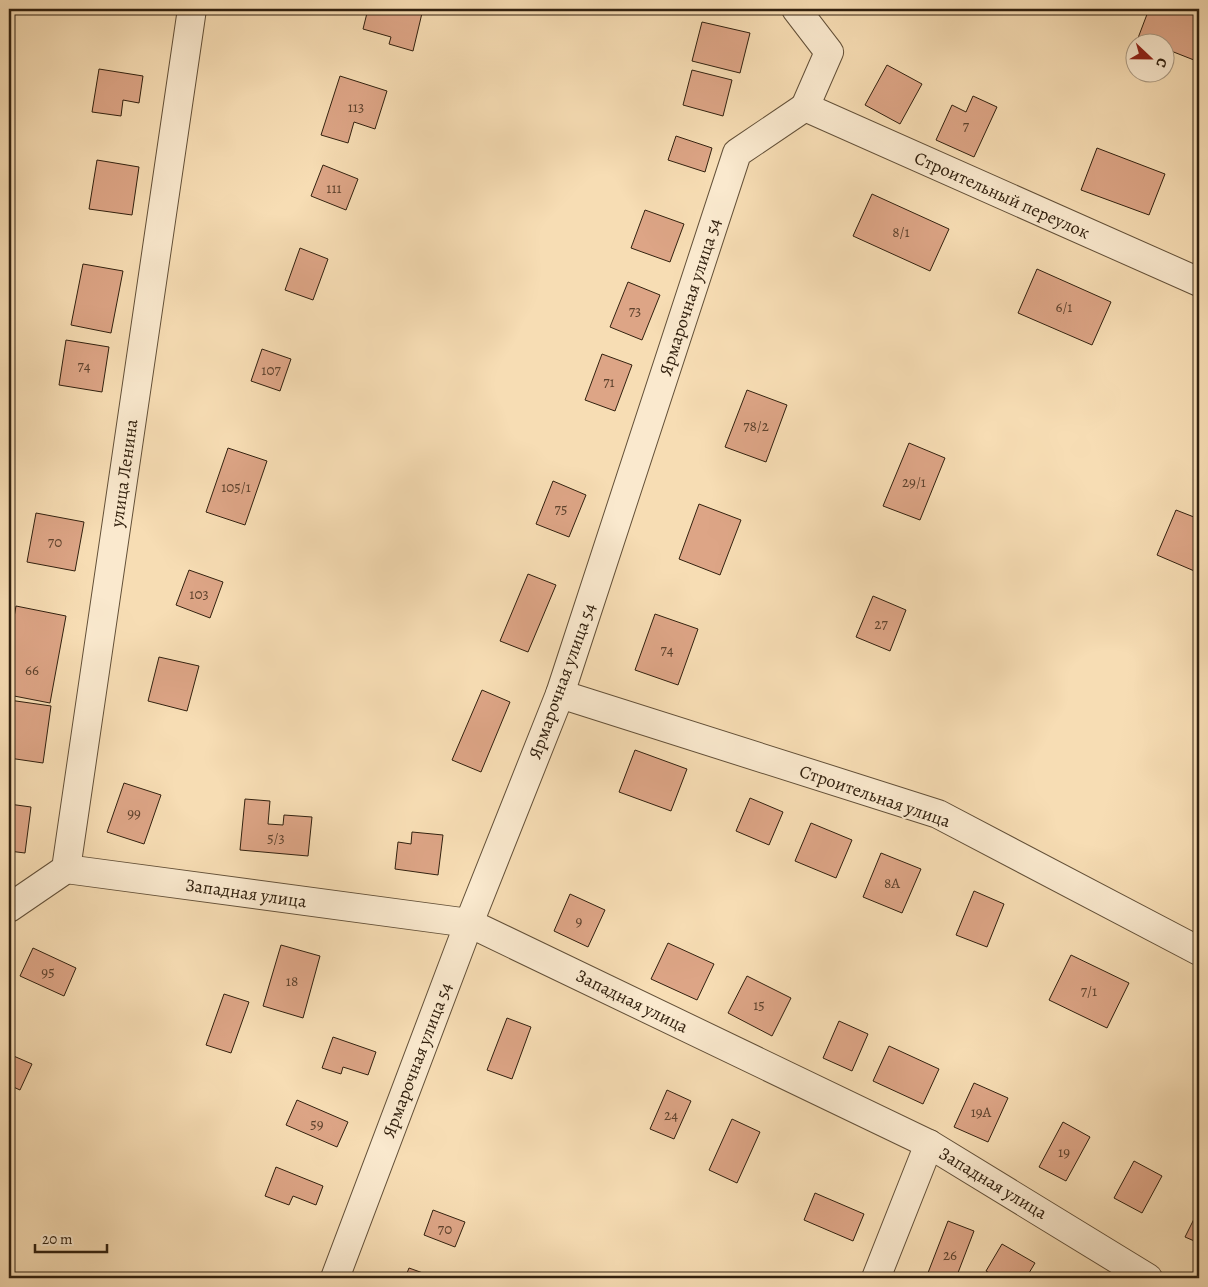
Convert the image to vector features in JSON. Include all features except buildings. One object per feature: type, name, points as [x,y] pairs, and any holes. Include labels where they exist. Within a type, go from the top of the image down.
[{"type":"street","name":"улица Ленина","points":[[66,869],[192,9]]},
{"type":"street","points":[[796,9],[829,52],[805,107]]},
{"type":"street","name":"Строительный переулок","points":[[805,107],[1199,282]]},
{"type":"street","name":"Ярмарочная улица 54","points":[[335,1278],[469,923],[560,694],[737,153],[805,107]]},
{"type":"street","name":"Строительная улица","points":[[560,694],[938,814],[1199,950]]},
{"type":"street","points":[[9,908],[66,869]]},
{"type":"street","name":"Западная улица","points":[[66,869],[469,923],[929,1144],[1148,1278]]},
{"type":"street","points":[[876,1278],[929,1144]]}]
